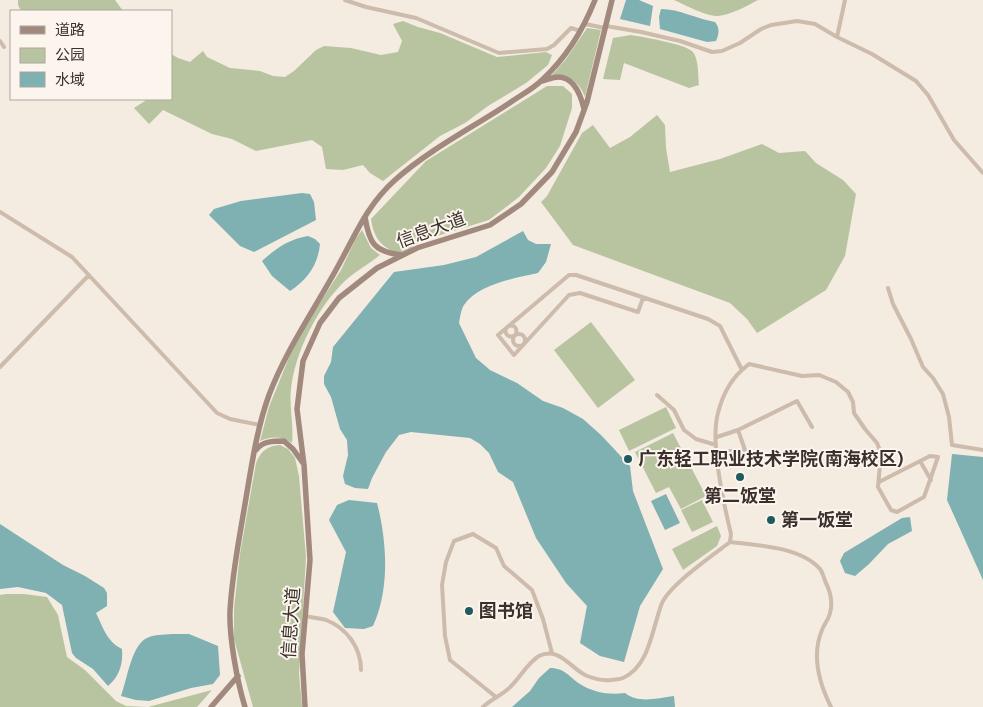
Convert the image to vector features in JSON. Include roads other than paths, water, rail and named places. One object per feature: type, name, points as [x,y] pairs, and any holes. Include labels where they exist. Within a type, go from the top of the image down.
[{"type":"main road","points":[[244,707],[232,646],[230,612],[235,567],[260,425],[269,395],[287,355],[364,217],[374,204],[394,181],[423,158],[541,81],[562,59],[581,31],[595,0]]},
{"type":"main road","name":"信息大道","points":[[305,707],[302,654],[310,560],[304,465],[297,409],[303,361],[320,323],[339,298],[377,268],[417,248],[490,225],[521,204],[552,172],[576,132],[584,109],[612,0]]},
{"type":"main road","points":[[541,81],[560,77],[573,83],[580,94],[584,109]]},
{"type":"main road","points":[[364,217],[368,235],[379,250],[403,255]]},
{"type":"main road","points":[[254,454],[259,446],[272,441],[284,441],[293,449],[304,465]]},
{"type":"main road","points":[[210,707],[238,676]]},
{"type":"street","points":[[345,0],[366,7],[416,18],[499,53],[547,49],[554,45],[571,28],[581,31]]},
{"type":"street","points":[[837,37],[845,0]]},
{"type":"street","points":[[585,24],[641,32],[680,41],[712,52],[722,51],[740,44],[761,29],[771,25],[797,21],[815,24],[872,54],[916,81],[928,95],[954,140],[983,172]]},
{"type":"street","points":[[0,42],[4,47]]},
{"type":"street","points":[[0,212],[72,257],[217,413],[230,420],[260,425]]},
{"type":"street","points":[[0,367],[89,275]]},
{"type":"street","points":[[643,298],[638,312],[580,293],[569,295],[514,354],[498,335],[569,275],[576,275],[714,322],[720,326],[742,370]]},
{"type":"street","points":[[888,288],[892,304],[911,338],[923,367],[944,394],[950,417],[952,445],[983,450]]},
{"type":"street","points":[[507,327],[512,326],[515,328],[516,331],[512,339],[513,343],[516,346],[522,345]]},
{"type":"street","points":[[507,327],[505,330],[509,336],[518,334],[523,336],[525,340],[522,345]]},
{"type":"street","points":[[730,542],[731,534],[721,485],[716,444],[717,414],[734,377],[750,364],[802,376],[819,374],[836,382],[848,392],[853,402],[854,413],[877,443],[881,453],[878,487],[891,510],[897,512],[924,497],[938,457],[930,456],[879,482]]},
{"type":"street","points":[[657,396],[674,410],[684,430],[696,439],[716,444]]},
{"type":"street","points":[[716,437],[738,430],[796,401],[812,427]]},
{"type":"street","points":[[717,452],[744,450],[738,430]]},
{"type":"street","points":[[920,461],[931,480]]},
{"type":"street","points":[[496,697],[450,660],[445,636],[442,585],[446,562],[454,541],[473,534],[496,548],[504,566],[532,590],[543,619],[552,653]]},
{"type":"street","points":[[483,707],[507,690],[529,665],[540,656],[552,653],[585,675],[595,679],[621,679],[632,672],[647,653],[652,630],[663,600],[684,577],[730,542],[768,547],[802,555],[820,570],[832,594],[830,614],[821,630],[817,647],[817,665],[820,682],[831,707]]},
{"type":"street","points":[[306,616],[326,620],[344,630],[354,642],[361,661],[361,670]]},
{"type":"water","points":[[626,0],[639,0],[653,6],[650,26],[620,19]]},
{"type":"water","points":[[661,9],[715,22],[719,31],[716,41],[707,42],[660,29],[659,17]]},
{"type":"water","points":[[302,193],[310,194],[314,202],[316,220],[254,252],[240,246],[209,215],[214,209],[241,201]]},
{"type":"water","points":[[523,231],[528,240],[536,244],[551,244],[546,262],[538,273],[498,283],[479,292],[464,305],[459,323],[476,358],[490,370],[517,383],[543,401],[563,408],[583,419],[630,466],[633,491],[663,569],[640,606],[624,662],[600,656],[580,643],[587,606],[566,583],[536,538],[513,482],[498,472],[489,453],[480,444],[470,438],[411,432],[399,435],[386,452],[368,489],[355,488],[345,484],[343,476],[348,455],[347,440],[340,429],[331,397],[324,384],[324,376],[331,362],[333,347],[394,272],[444,265],[476,257]]},
{"type":"water","points":[[308,236],[320,244],[317,259],[311,271],[302,282],[290,291],[272,276],[262,261],[283,245],[295,239]]},
{"type":"water","points":[[952,454],[983,457],[983,580],[947,500]]},
{"type":"water","points":[[666,494],[680,523],[665,530],[651,501]]},
{"type":"water","points":[[349,500],[377,503],[385,549],[382,597],[373,626],[364,629],[345,628],[333,612],[346,552],[329,520],[337,505]]},
{"type":"water","points":[[910,517],[912,531],[888,544],[855,576],[845,573],[840,561],[844,553],[902,518]]},
{"type":"water","points":[[0,524],[63,565],[104,588],[107,593],[107,606],[96,613],[109,638],[122,649],[120,669],[108,686],[93,669],[76,658],[72,653],[62,605],[46,593],[18,587],[0,589]]},
{"type":"water","points":[[189,634],[218,646],[220,675],[213,684],[191,688],[149,701],[121,696],[133,657],[140,643],[151,636]]},
{"type":"water","points":[[550,668],[563,671],[585,687],[602,693],[625,693],[642,699],[674,696],[675,707],[512,707],[530,691],[539,678]]},
{"type":"place","name":"广东轻工职业技术学院(南海校区)","points":[[628,459]]},
{"type":"place","name":"第二饭堂","points":[[740,477]]},
{"type":"place","name":"第一饭堂","points":[[771,520]]},
{"type":"place","name":"图书馆","points":[[469,611]]}]
